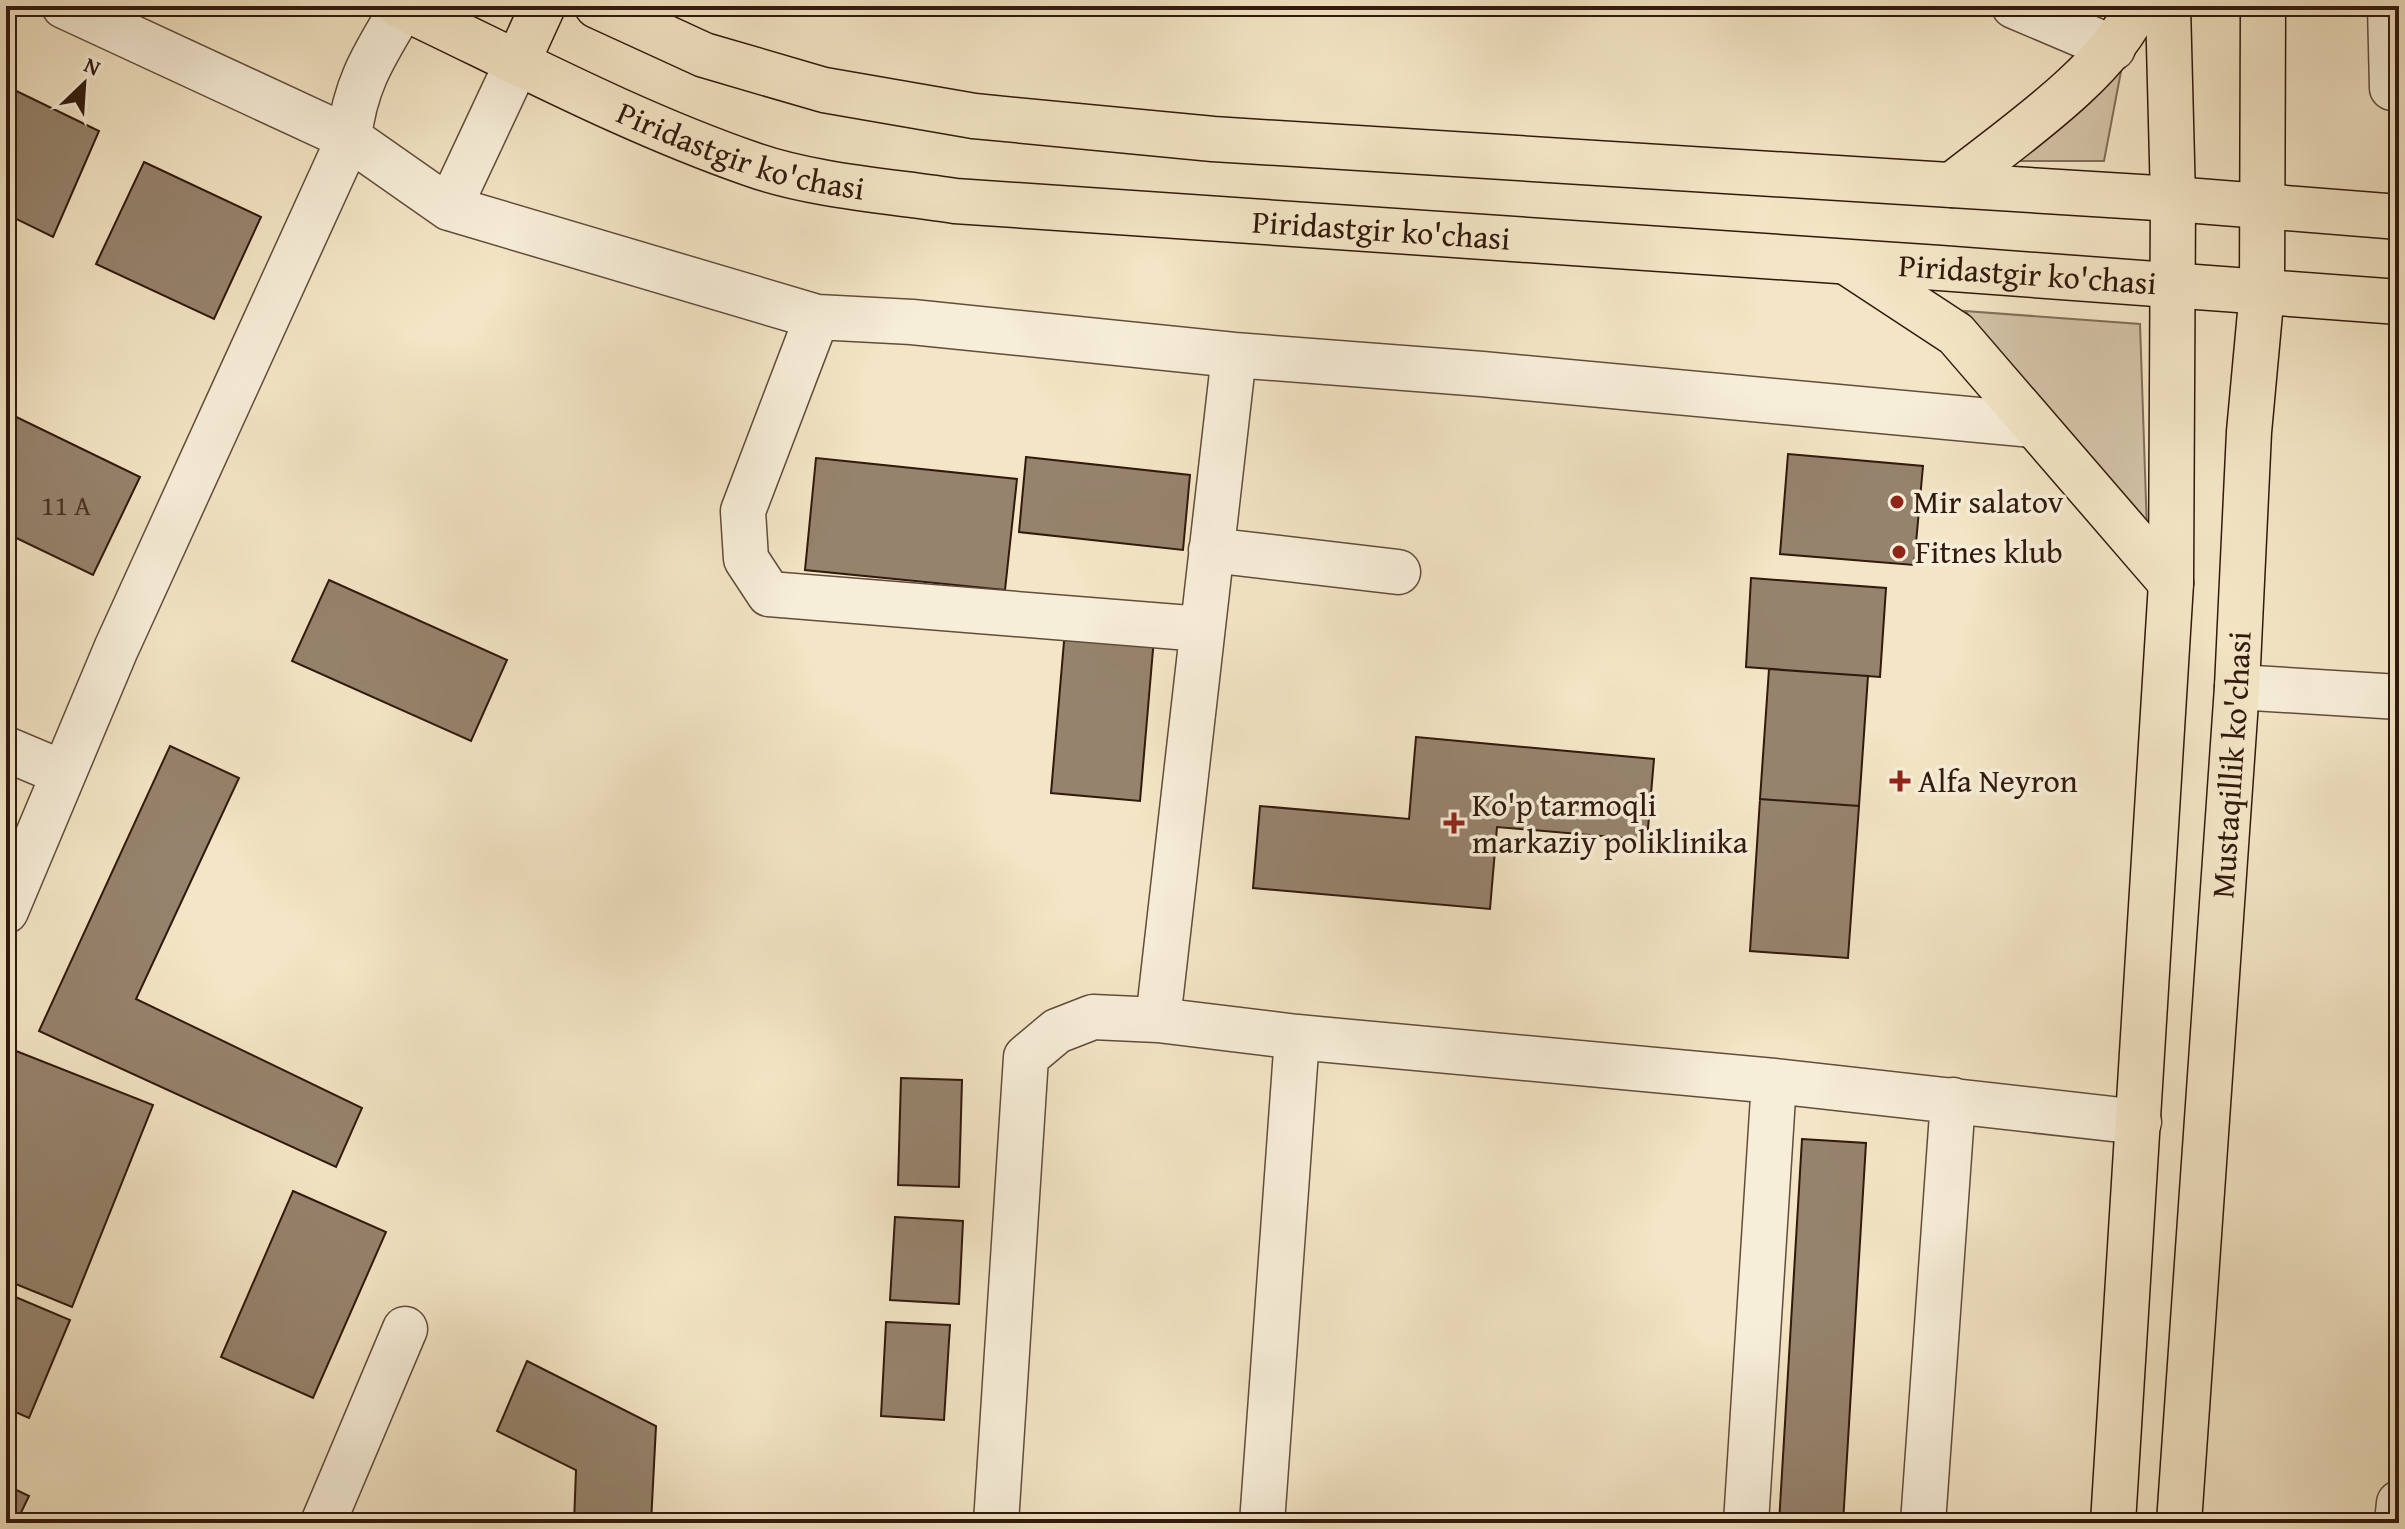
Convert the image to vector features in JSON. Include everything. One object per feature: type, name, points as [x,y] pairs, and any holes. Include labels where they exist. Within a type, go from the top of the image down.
[{"type":"main road","name":"Piridastgir ko'chasi","points":[[402,6],[517,63],[753,165],[861,187],[955,201],[1849,264],[2173,282],[2399,302]]},
{"type":"main road","points":[[517,63],[543,6]]},
{"type":"main road","points":[[597,6],[704,55],[824,90],[974,116],[1213,139],[2173,199],[2399,217]]},
{"type":"main road","points":[[1952,185],[2025,127],[2113,48],[2137,6]]},
{"type":"main road","points":[[2113,1523],[2171,583],[2173,199],[2168,6]]},
{"type":"main road","name":"Mustaqillik ko'chasi","points":[[2179,1523],[2237,687],[2249,432],[2262,291],[2263,6]]},
{"type":"main road","points":[[1849,264],[1956,334],[2171,583]]},
{"type":"main road","points":[[2139,1122],[2205,1125]]},
{"type":"lane","points":[[64,6],[349,138],[449,208],[817,317],[912,322],[1234,355],[1482,374],[2033,425]]},
{"type":"lane","points":[[6,911],[63,773],[349,138],[353,101],[367,68],[402,6]]},
{"type":"lane","points":[[2014,6],[2113,48]]},
{"type":"lane","points":[[2390,6],[2392,88],[2399,89]]},
{"type":"lane","points":[[449,208],[517,63]]},
{"type":"lane","points":[[817,317],[743,511],[746,559],[769,594],[1202,629]]},
{"type":"lane","points":[[1158,1020],[1234,355]]},
{"type":"lane","points":[[1211,550],[1398,572]]},
{"type":"lane","points":[[2237,687],[2399,697]]},
{"type":"lane","points":[[6,749],[63,773]]},
{"type":"lane","points":[[996,1523],[1026,1057],[1057,1031],[1093,1017],[1158,1020],[1297,1037],[1774,1081],[2139,1122]]},
{"type":"lane","points":[[1262,1523],[1297,1037]]},
{"type":"lane","points":[[1746,1523],[1774,1081]]},
{"type":"lane","points":[[1923,1523],[1953,1100]]},
{"type":"lane","points":[[323,1523],[405,1329]]},
{"type":"lane","points":[[2397,1523],[2399,1503]]},
{"type":"shaded area","points":[[2122,66],[2104,161],[2017,161]]},
{"type":"shaded area","points":[[1965,311],[2140,324],[2147,531]]},
{"type":"building","points":[[6,86],[99,131],[53,237],[6,214]]},
{"type":"building","points":[[144,162],[261,217],[214,319],[96,264]]},
{"type":"building","points":[[6,412],[140,477],[93,575],[6,533]]},
{"type":"building","points":[[1788,454],[1923,466],[1914,565],[1780,554]]},
{"type":"building","points":[[1026,457],[1190,475],[1183,550],[1019,532]]},
{"type":"building","points":[[816,458],[1017,479],[1005,590],[805,570]]},
{"type":"building","points":[[1751,578],[1886,588],[1880,677],[1746,667]]},
{"type":"building","points":[[329,580],[507,660],[471,741],[292,661]]},
{"type":"building","points":[[1065,630],[1154,638],[1140,801],[1051,793]]},
{"type":"building","points":[[1769,669],[1868,676],[1859,806],[1760,799]]},
{"type":"building","name":"Ko'p tarmoqli markaziy poliklinika","points":[[1416,737],[1654,759],[1647,840],[1497,827],[1490,909],[1253,888],[1260,806],[1409,819]]},
{"type":"building","points":[[170,746],[239,778],[136,999],[362,1108],[336,1167],[39,1031]]},
{"type":"building","points":[[1760,799],[1859,806],[1848,958],[1750,951]]},
{"type":"building","points":[[6,1047],[153,1105],[72,1307],[6,1280]]},
{"type":"building","points":[[901,1078],[962,1080],[959,1187],[898,1185]]},
{"type":"building","points":[[1802,1139],[1866,1143],[1843,1523],[1779,1523]]},
{"type":"building","points":[[293,1191],[386,1232],[313,1398],[221,1357]]},
{"type":"building","points":[[895,1217],[963,1221],[959,1304],[890,1300]]},
{"type":"building","points":[[6,1293],[70,1320],[29,1418],[6,1408]]},
{"type":"building","points":[[886,1322],[950,1325],[944,1420],[881,1416]]},
{"type":"building","points":[[527,1361],[656,1426],[651,1523],[574,1523],[576,1470],[497,1431]]},
{"type":"building","points":[[6,1485],[29,1496],[16,1523],[6,1523]]},
{"type":"place","name":"Mir salatov","points":[[1897,502]]},
{"type":"place","name":"Fitnes klub","points":[[1899,552]]},
{"type":"place","name":"Alfa Neyron","points":[[1900,781]]},
{"type":"place","name":"Ko'p tarmoqli markaziy poliklinika","points":[[1454,823]]}]
